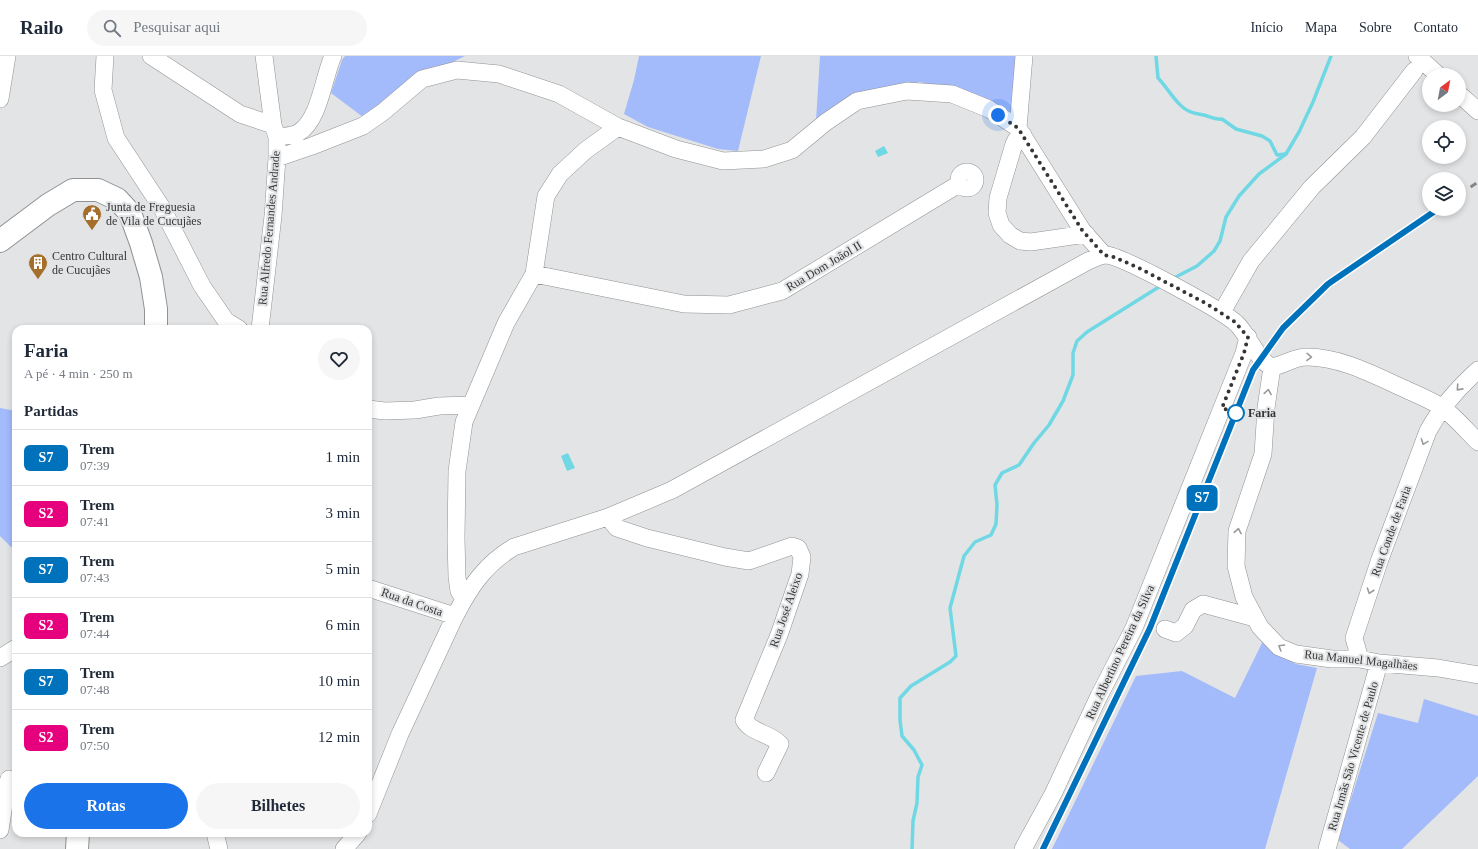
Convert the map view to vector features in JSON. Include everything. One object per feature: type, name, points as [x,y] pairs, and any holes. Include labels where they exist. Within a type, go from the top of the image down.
[{"type":"main road","points":[[0,241],[48,205],[72,190],[98,190],[117,199],[130,213],[141,243],[151,277],[156,309],[156,325]]},
{"type":"main road","points":[[77,849],[78,837]]},
{"type":"street","points":[[0,99],[7,56]]},
{"type":"street","points":[[104,56],[103,90],[116,138],[162,208],[202,286],[226,321],[232,325]]},
{"type":"street","points":[[151,56],[240,114],[275,131],[298,134],[311,120],[321,97],[325,76],[333,56]]},
{"type":"street","name":"Rua Alfredo Fernandes Andrade","points":[[260,325],[273,216],[277,158],[275,131],[264,56]]},
{"type":"street","points":[[1024,56],[1020,131],[1014,144],[998,198],[997,214],[1001,225],[1010,235],[1020,241],[1031,242],[1086,234]]},
{"type":"street","points":[[1222,312],[1251,261],[1312,187],[1364,138],[1416,64]]},
{"type":"street","points":[[277,158],[363,126],[383,112],[422,79],[457,70],[499,74],[559,94],[618,127],[676,149],[723,161],[764,159],[792,150],[826,122],[857,101],[907,91],[952,94],[989,109],[1020,131],[1055,189],[1086,234],[1104,255]]},
{"type":"street","points":[[1466,100],[1478,111]]},
{"type":"street","points":[[464,600],[459,591],[457,577],[456,539],[457,471],[464,422],[506,323],[534,274],[546,196],[560,174],[586,150],[618,127]]},
{"type":"street","name":"Rua Dom Joãol II","points":[[534,274],[684,304],[729,305],[782,291],[959,184]]},
{"type":"street","points":[[372,804],[400,734],[455,616],[481,573],[500,555],[514,547],[608,517],[672,490],[1082,265],[1104,255],[1114,257],[1148,273],[1222,312],[1235,322],[1248,337],[1265,363],[1272,367],[1296,358],[1314,357],[1336,361],[1378,377],[1442,408],[1451,414],[1478,442]]},
{"type":"street","name":"Rua Albertino Pereira da Silva","points":[[1023,849],[1053,794],[1099,696],[1134,628],[1244,353],[1248,337]]},
{"type":"street","name":"Rua Manuel Magalhães","points":[[1272,367],[1266,408],[1264,454],[1237,531],[1236,566],[1244,597],[1260,628],[1279,647],[1296,654],[1332,659],[1360,659],[1379,663],[1438,668],[1478,675]]},
{"type":"street","name":"Rua Conde de Faria","points":[[1360,659],[1354,638],[1380,559],[1428,431],[1442,408],[1462,384],[1478,370]]},
{"type":"street","points":[[372,410],[385,412],[415,410],[439,406],[470,405]]},
{"type":"street","name":"Rua José Aleixo","points":[[608,517],[617,528],[647,538],[725,557],[749,561],[792,546],[798,548],[802,557],[800,574],[779,635],[744,720],[747,726],[776,739],[780,744],[766,773]]},
{"type":"street","name":"Rua da Costa","points":[[372,589],[455,616]]},
{"type":"street","points":[[1166,629],[1176,633],[1185,626],[1193,610],[1203,604],[1255,618]]},
{"type":"street","points":[[0,658],[12,650]]},
{"type":"street","name":"Rua Irmãs São Vicente de Paulo","points":[[1327,849],[1379,663]]},
{"type":"street","points":[[0,830],[8,776]]},
{"type":"street","points":[[216,837],[219,849]]},
{"type":"shaded area","points":[[345,56],[465,56],[449,64],[367,120],[331,93],[342,60]]},
{"type":"shaded area","points":[[639,56],[761,56],[738,151],[718,149],[648,127],[624,114]]},
{"type":"shaded area","points":[[820,56],[1016,56],[1015,115],[1004,108],[977,97],[948,88],[919,82],[885,89],[816,121]]},
{"type":"shaded area","points":[[884,146],[888,153],[878,157],[875,151]]},
{"type":"shaded area","points":[[0,408],[12,410],[12,546],[0,536]]},
{"type":"shaded area","points":[[568,453],[575,468],[567,471],[561,456]]},
{"type":"shaded area","points":[[1263,641],[1277,653],[1296,664],[1317,668],[1265,849],[1052,849],[1136,676],[1182,671],[1235,698]]},
{"type":"shaded area","points":[[1424,699],[1478,716],[1478,776],[1402,849],[1350,849],[1338,840],[1378,713],[1418,723]]},
{"type":"waterway","points":[[1156,56],[1158,78],[1173,97],[1186,110],[1215,119],[1222,119],[1236,129],[1262,136],[1270,141],[1277,155],[1285,154]]},
{"type":"waterway","points":[[1172,279],[1197,266],[1214,251],[1220,241],[1226,217],[1239,196],[1259,174],[1286,154],[1299,132],[1313,102],[1331,56]]},
{"type":"waterway","points":[[912,849],[913,821],[917,803],[918,777],[922,765],[914,750],[902,736],[900,698],[911,686],[950,662],[956,656],[950,608],[964,556],[975,542],[991,535],[996,524],[997,505],[995,485],[1002,473],[1019,465],[1049,425],[1063,401],[1073,375],[1073,353],[1077,341],[1087,332],[1162,285]]},
{"type":"railway","points":[[1466,190],[1478,182]]},
{"type":"railway","points":[[1043,849],[1150,628],[1253,370],[1283,328],[1328,284],[1428,216]]},
{"type":"train","name":"S7","points":[[1043,849],[1150,628],[1253,370],[1283,328],[1328,284],[1428,216]]},
{"type":"place","name":"Junta de Freguesia de Vila de Cucujães","points":[[92,231]]},
{"type":"place","name":"Centro Cultural de Cucujães","points":[[38,280]]},
{"type":"place","name":"Faria","points":[[1236,413]]},
{"type":"route","points":[[998,115],[1018,128],[1082,230],[1104,255],[1114,257],[1141,269],[1207,304],[1222,312],[1241,328],[1248,337],[1244,353],[1222,408],[1236,413]]}]
